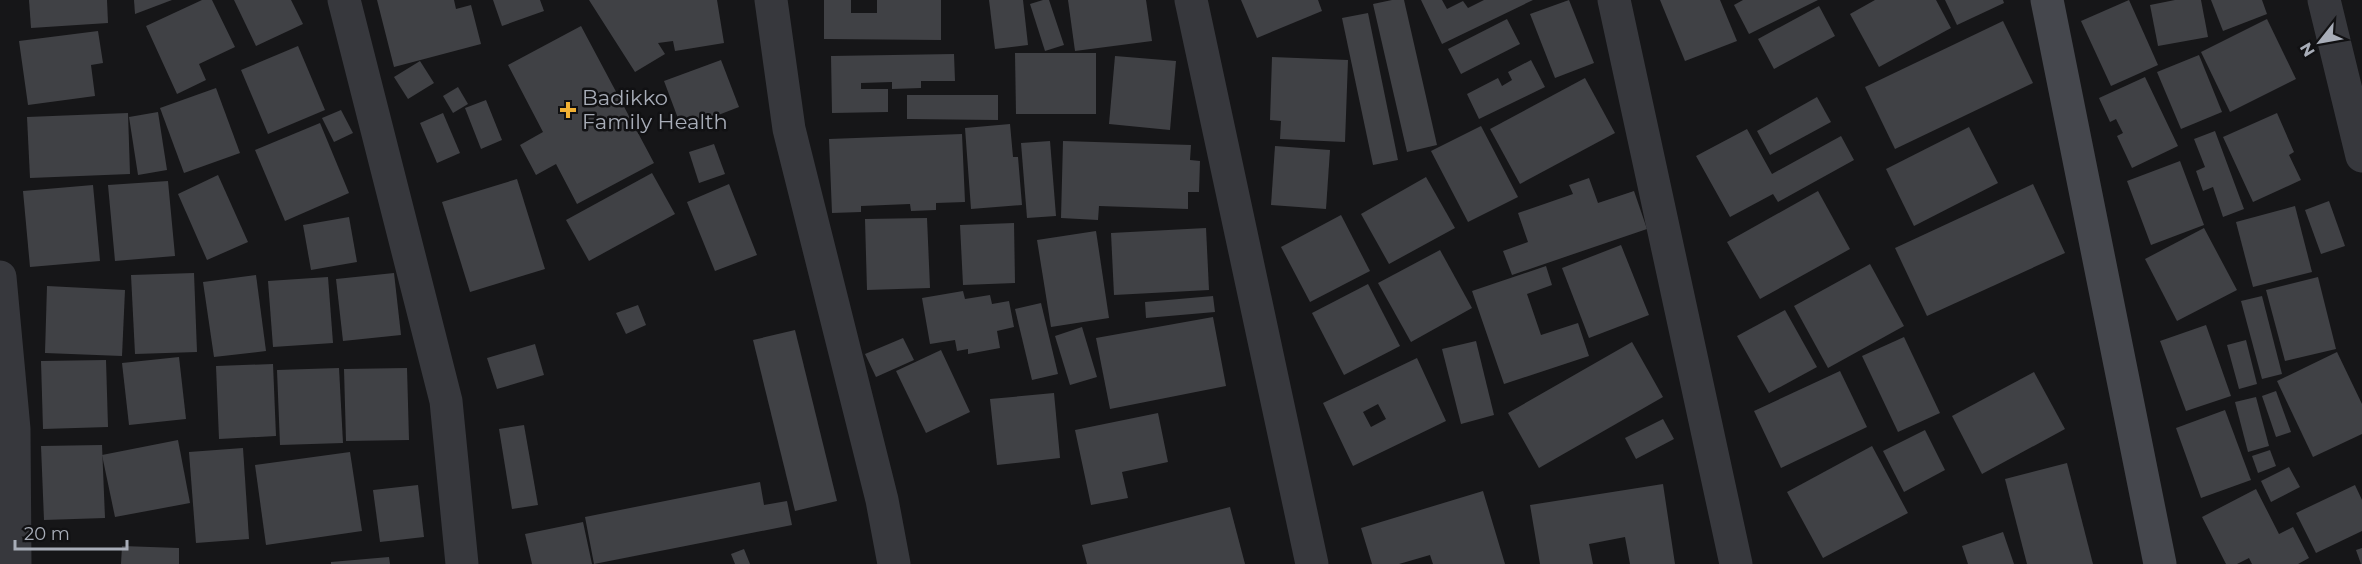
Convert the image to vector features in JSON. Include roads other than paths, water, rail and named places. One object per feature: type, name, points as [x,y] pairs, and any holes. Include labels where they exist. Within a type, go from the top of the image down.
[{"type":"street","points":[[344,0],[446,401],[462,564]]},
{"type":"street","points":[[771,0],[789,129],[882,500],[894,564]]},
{"type":"street","points":[[1191,0],[1312,564]]},
{"type":"street","points":[[1614,0],[1736,564]]},
{"type":"street","points":[[2047,0],[2160,564]]},
{"type":"street","points":[[2324,0],[2362,156]]},
{"type":"street","points":[[0,277],[14,429],[15,564]]},
{"type":"place","name":"Badikko Family Health","points":[[568,110]]}]
